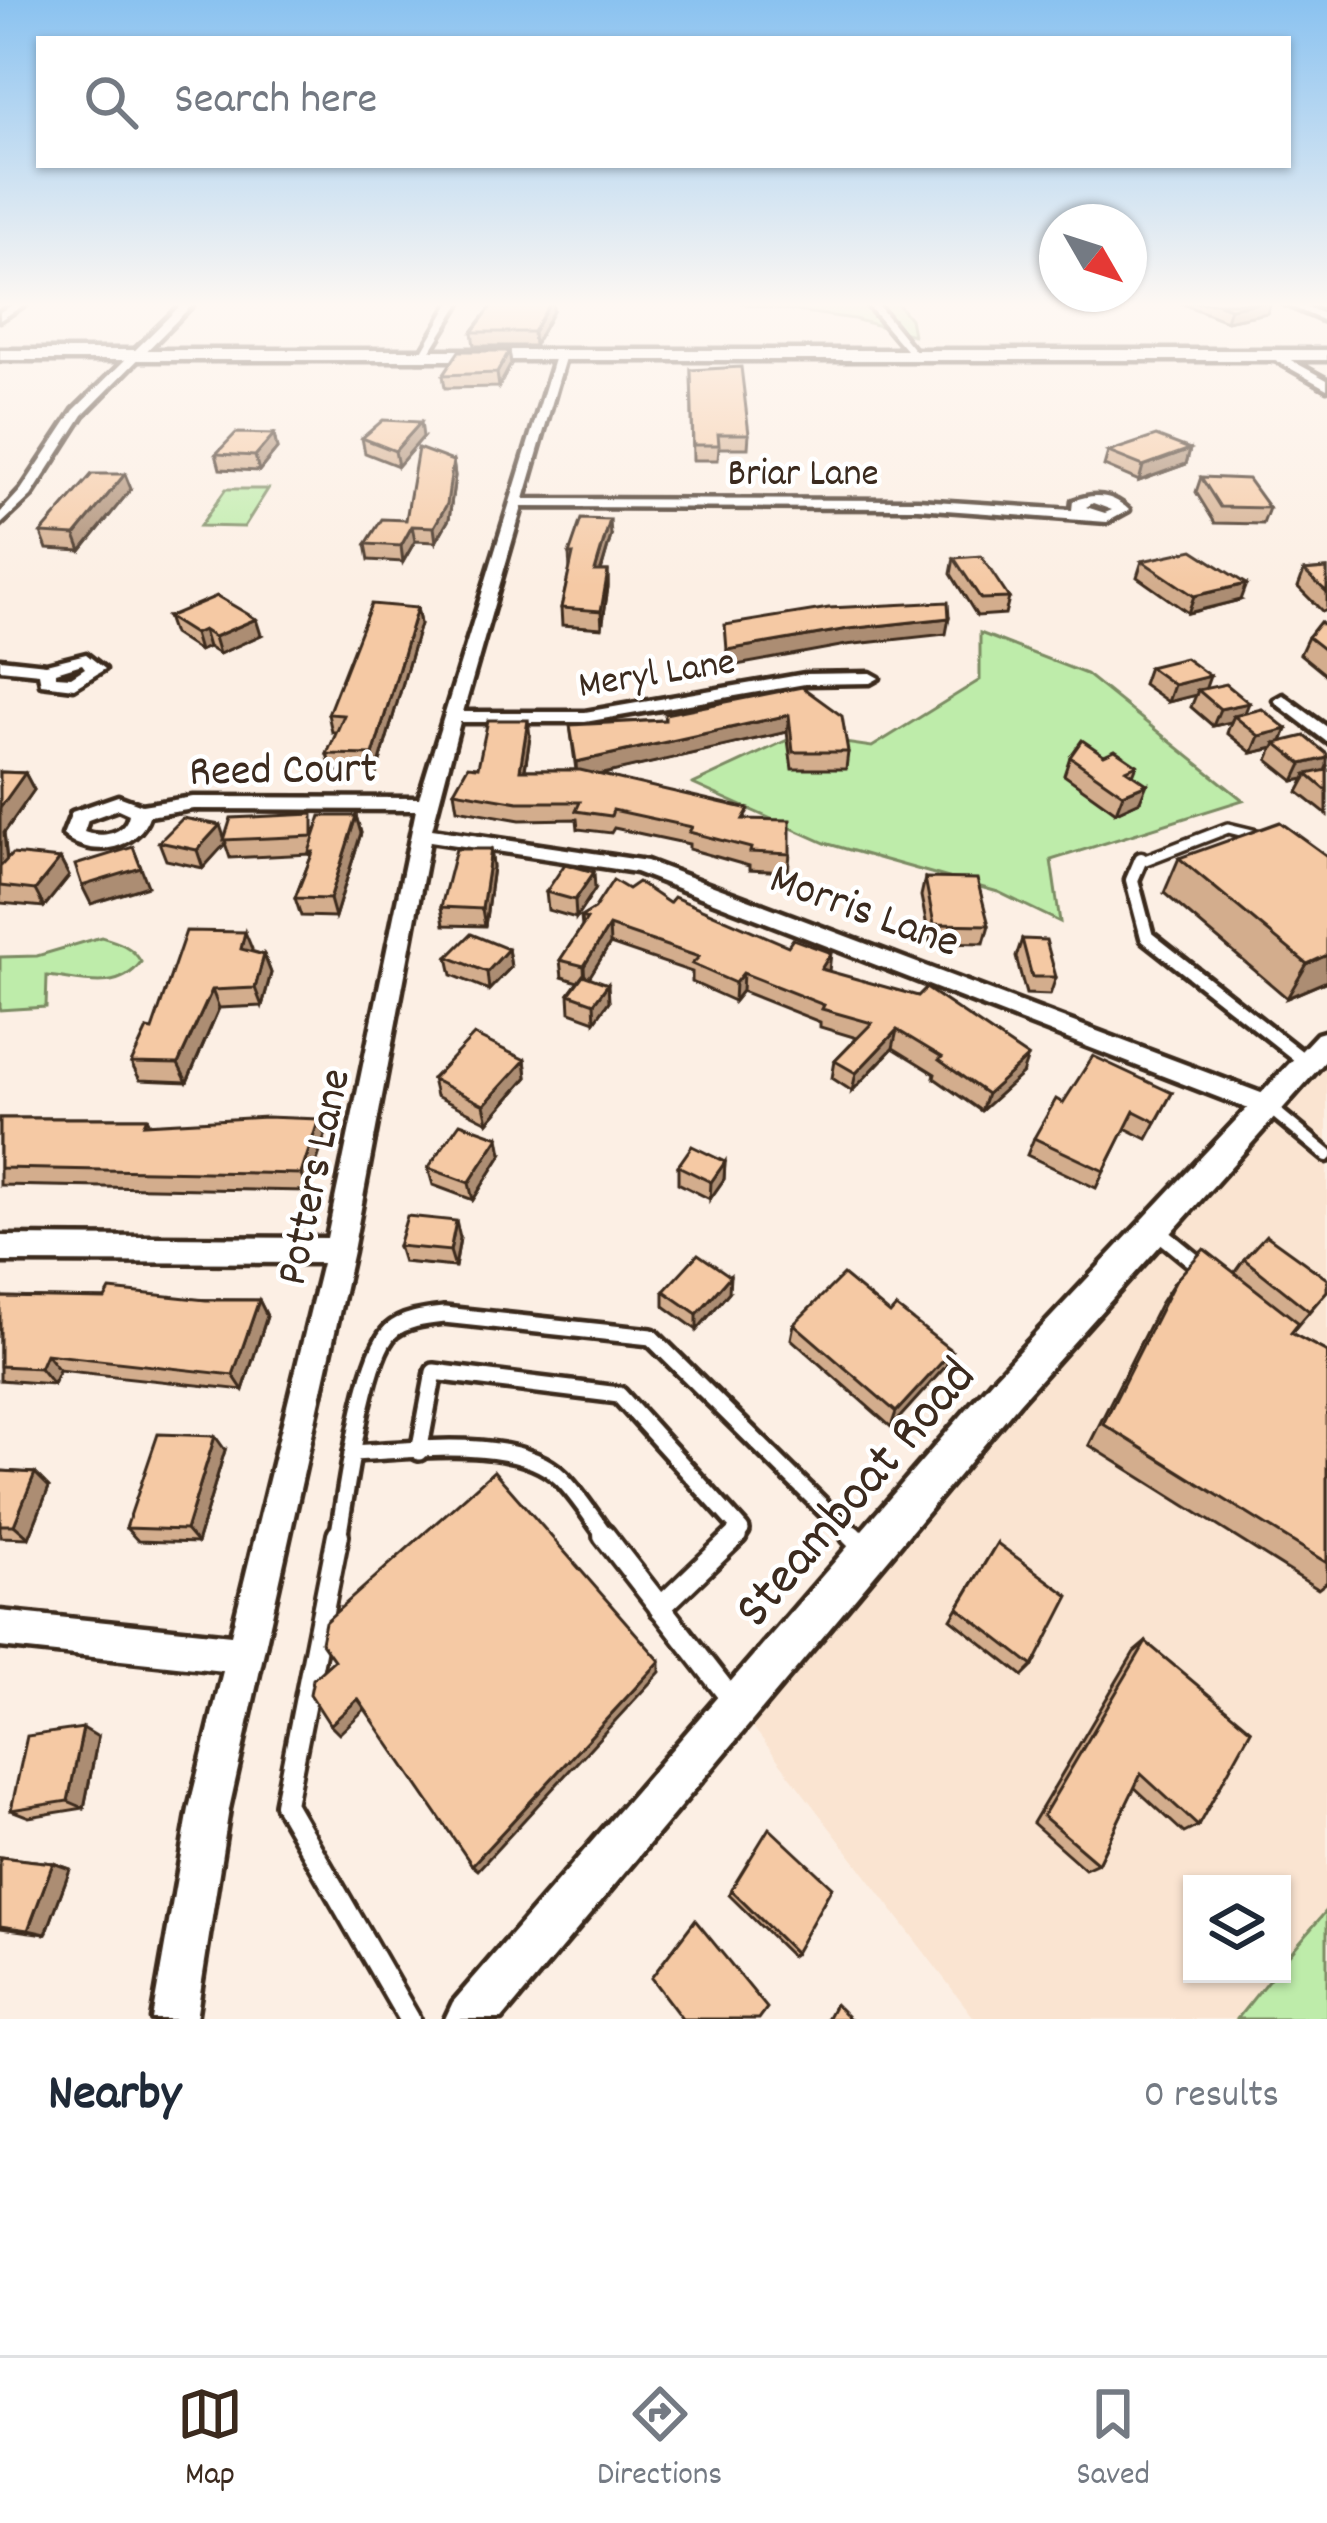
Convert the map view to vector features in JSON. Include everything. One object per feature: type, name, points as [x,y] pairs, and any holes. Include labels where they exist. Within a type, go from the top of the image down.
[{"type":"street","points":[[0,521],[37,478],[78,412],[93,397]]},
{"type":"street","name":"Potters Lane","points":[[174,2019],[209,1809],[339,1251],[427,804],[548,397]]},
{"type":"street","name":"Briar Lane","points":[[518,503],[918,504],[1088,515]]},
{"type":"street","points":[[0,664],[48,669]]},
{"type":"street","name":"Meryl Lane","points":[[451,717],[584,717],[805,679],[870,678]]},
{"type":"street","points":[[1282,700],[1327,736]]},
{"type":"street","name":"Reed Court","points":[[140,811],[193,802],[427,804]]},
{"type":"street","name":"Morris Lane","points":[[423,834],[640,866],[1268,1106]]},
{"type":"street","name":"Steamboat Road","points":[[470,2019],[868,1552],[1317,1052]]},
{"type":"street","points":[[0,1249],[339,1251]]},
{"type":"street","points":[[0,1629],[245,1654]]},
{"type":"lane","points":[[1279,846],[1228,827],[1141,859],[1132,880],[1147,938],[1317,1052]]},
{"type":"lane","points":[[1268,1106],[1327,1155]]},
{"type":"lane","points":[[1155,1229],[1223,1285]]},
{"type":"lane","points":[[409,2019],[285,1804],[352,1453],[371,1369],[390,1332],[416,1319],[444,1316],[651,1337],[868,1552]]},
{"type":"lane","points":[[419,1452],[434,1372],[619,1395],[741,1530],[660,1608]]},
{"type":"lane","points":[[352,1453],[482,1450],[532,1456],[559,1476],[737,1706]]},
{"type":"shaded area","points":[[1313,1056],[1327,1066],[1327,1910],[1291,1952],[1291,1875],[1183,1875],[1183,1983],[1266,1983],[1237,2019],[975,2019],[737,1706]]},
{"type":"green space","points":[[226,489],[268,489],[244,527],[200,526]]},
{"type":"green space","points":[[980,633],[1086,674],[1243,800],[1051,860],[1060,922],[998,892],[825,843],[693,784],[796,736],[872,747],[980,680]]},
{"type":"green space","points":[[101,937],[129,948],[141,962],[109,981],[47,976],[46,1007],[0,1010],[0,957],[37,956]]},
{"type":"green space","points":[[1327,1910],[1327,2019],[1237,2019],[1266,1983],[1291,1983],[1291,1952]]},
{"type":"building","points":[[692,397],[745,397],[749,434],[718,434],[719,445],[693,445]]},
{"type":"building","points":[[383,420],[421,422],[395,451],[362,438]]},
{"type":"building","points":[[236,433],[274,434],[255,456],[216,454]]},
{"type":"building","points":[[1156,436],[1190,449],[1143,466],[1108,452]]},
{"type":"building","points":[[418,448],[453,461],[447,504],[434,527],[412,526],[401,546],[366,544],[382,519],[406,520]]},
{"type":"building","points":[[92,474],[125,474],[75,535],[41,533]]},
{"type":"building","points":[[1201,477],[1248,479],[1269,508],[1220,507]]},
{"type":"building","points":[[581,519],[610,520],[595,571],[608,571],[601,611],[561,608],[573,554],[569,554]]},
{"type":"building","points":[[1193,550],[1246,584],[1194,596],[1142,561]]},
{"type":"building","points":[[981,556],[1009,598],[981,599],[954,558]]},
{"type":"building","points":[[1327,569],[1327,592],[1304,571]]},
{"type":"building","points":[[217,596],[256,619],[214,637],[203,630],[194,634],[167,617]]},
{"type":"building","points":[[948,602],[949,618],[727,650],[725,625],[829,608]]},
{"type":"building","points":[[371,604],[417,608],[373,755],[327,754],[344,715],[328,714]]},
{"type":"building","points":[[1320,622],[1327,628],[1327,652],[1308,637]]},
{"type":"building","points":[[1185,658],[1210,676],[1174,685],[1149,667]]},
{"type":"building","points":[[1226,684],[1249,703],[1220,709],[1198,690]]},
{"type":"building","points":[[802,687],[842,716],[848,752],[793,752],[789,715],[576,762],[570,725],[665,720],[665,714]]},
{"type":"building","points":[[1262,709],[1287,729],[1259,736],[1234,716]]},
{"type":"building","points":[[488,720],[528,720],[520,770],[580,770],[749,809],[743,819],[790,820],[790,854],[750,852],[751,848],[689,832],[692,827],[613,810],[611,816],[576,811],[580,802],[518,802],[454,791],[468,766],[478,767]]},
{"type":"building","points":[[1305,736],[1327,758],[1302,764],[1276,743]]},
{"type":"building","points":[[1082,740],[1104,755],[1115,750],[1137,765],[1126,770],[1147,784],[1123,794],[1070,757]]},
{"type":"building","points":[[1327,770],[1327,791],[1307,774]]},
{"type":"building","points":[[0,772],[25,773],[0,808]]},
{"type":"building","points":[[313,814],[313,836],[224,840],[231,818]]},
{"type":"building","points":[[321,816],[356,816],[330,899],[295,898],[313,852],[309,852]]},
{"type":"building","points":[[183,818],[220,825],[197,850],[159,842]]},
{"type":"building","points":[[1280,822],[1327,856],[1327,955],[1307,964],[1179,858]]},
{"type":"building","points":[[133,847],[141,868],[82,886],[75,865]]},
{"type":"building","points":[[456,849],[491,849],[482,909],[441,907]]},
{"type":"building","points":[[12,854],[60,859],[35,890],[0,886],[0,867]]},
{"type":"building","points":[[565,864],[594,872],[575,900],[546,892]]},
{"type":"building","points":[[925,878],[977,879],[989,925],[934,924]]},
{"type":"building","points":[[613,880],[628,889],[638,882],[669,903],[674,897],[788,946],[793,939],[831,953],[821,969],[918,996],[926,988],[1028,1057],[987,1094],[939,1060],[942,1057],[897,1030],[856,1073],[835,1061],[872,1023],[822,1009],[824,1005],[743,973],[735,983],[692,964],[699,957],[609,926],[584,966],[560,960],[587,919],[581,917],[594,909]]},
{"type":"building","points":[[186,931],[245,932],[241,949],[264,955],[255,988],[212,990],[178,1064],[131,1063],[147,1029],[152,1030]]},
{"type":"building","points":[[471,934],[508,949],[487,972],[448,957]]},
{"type":"building","points":[[1022,939],[1046,940],[1056,977],[1032,977]]},
{"type":"building","points":[[583,975],[608,984],[594,1003],[569,994]]},
{"type":"building","points":[[474,1035],[525,1060],[484,1105],[432,1079]]},
{"type":"building","points":[[1093,1056],[1172,1093],[1156,1122],[1134,1111],[1104,1171],[1034,1138],[1056,1099],[1063,1103]]},
{"type":"building","points":[[0,1118],[147,1118],[144,1124],[319,1119],[301,1174],[0,1168]]},
{"type":"building","points":[[460,1123],[499,1137],[469,1183],[428,1168]]},
{"type":"building","points":[[692,1146],[725,1162],[711,1182],[678,1166]]},
{"type":"building","points":[[407,1216],[456,1221],[450,1251],[398,1246]]},
{"type":"building","points":[[1266,1235],[1327,1279],[1327,1291],[1309,1311],[1244,1259]]},
{"type":"building","points":[[1204,1249],[1299,1323],[1291,1333],[1327,1352],[1327,1563],[1103,1424],[1175,1281]]},
{"type":"building","points":[[698,1254],[730,1276],[697,1314],[664,1291]]},
{"type":"building","points":[[843,1275],[890,1314],[896,1307],[952,1351],[896,1412],[794,1324]]},
{"type":"building","points":[[110,1290],[259,1300],[233,1375],[46,1354],[40,1368],[0,1366],[0,1297],[105,1299]]},
{"type":"building","points":[[158,1434],[215,1436],[186,1530],[126,1528]]},
{"type":"building","points":[[0,1471],[35,1473],[14,1525],[0,1525]]},
{"type":"building","points":[[494,1471],[660,1661],[472,1865],[358,1699],[330,1725],[310,1694],[313,1679],[334,1660],[321,1642],[325,1622]]},
{"type":"building","points":[[997,1543],[1069,1596],[1033,1666],[958,1608]]},
{"type":"building","points":[[1146,1642],[1251,1730],[1198,1826],[1141,1774],[1098,1863],[1043,1816]]},
{"type":"building","points":[[83,1728],[68,1801],[11,1810],[27,1736]]},
{"type":"building","points":[[769,1828],[832,1887],[795,1953],[731,1890]]},
{"type":"building","points":[[0,1857],[53,1863],[28,1930],[0,1926]]},
{"type":"building","points":[[695,1920],[767,2008],[759,2019],[682,2019],[651,1978]]},
{"type":"building","points":[[835,2004],[850,2019],[827,2019]]}]
